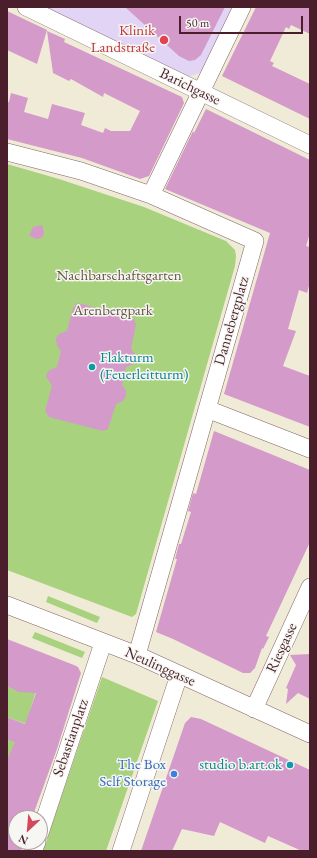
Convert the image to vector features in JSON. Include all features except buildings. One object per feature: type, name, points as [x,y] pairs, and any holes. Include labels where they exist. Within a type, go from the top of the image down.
[{"type":"street","name":"Barichgasse","points":[[26,7],[310,145]]},
{"type":"street","points":[[151,195],[242,7]]},
{"type":"street","name":"Dannebergplatz","points":[[7,152],[81,171],[151,195],[255,241],[137,655]]},
{"type":"street","points":[[207,409],[310,449]]},
{"type":"street","name":"Riesgasse","points":[[254,709],[310,587]]},
{"type":"street","name":"Neulinggasse","points":[[7,605],[137,655],[310,734]]},
{"type":"street","name":"Sebastianplatz","points":[[48,810],[103,643]]},
{"type":"street","points":[[121,851],[180,675]]},
{"type":"shaded area","name":"Klinik Landstraße","points":[[41,7],[235,7],[203,72],[187,77]]},
{"type":"green space","name":"Arenbergpark","points":[[7,164],[59,179],[144,207],[226,241],[235,250],[235,266],[136,614],[132,617],[7,570]]},
{"type":"green space","points":[[48,596],[100,617],[97,623],[46,602]]},
{"type":"green space","points":[[35,632],[85,652],[82,658],[32,638]]},
{"type":"green space","points":[[102,677],[158,701],[106,851],[43,851],[48,850],[48,836]]},
{"type":"green space","points":[[7,683],[36,691],[26,724],[7,717]]},
{"type":"green space","points":[[14,739],[20,742],[12,749],[7,766],[7,740],[13,741]]},
{"type":"place","name":"Klinik Landstraße","points":[[164,40]]},
{"type":"place","name":"Flakturm (Feuerleitturm)","points":[[92,367]]},
{"type":"place","name":"studio b.art.ok","points":[[290,765]]},
{"type":"place","name":"The Box Self Storage","points":[[174,774]]},
{"type":"park label","name":"Nachbarschaftsgarten","points":[[119,276]]}]
